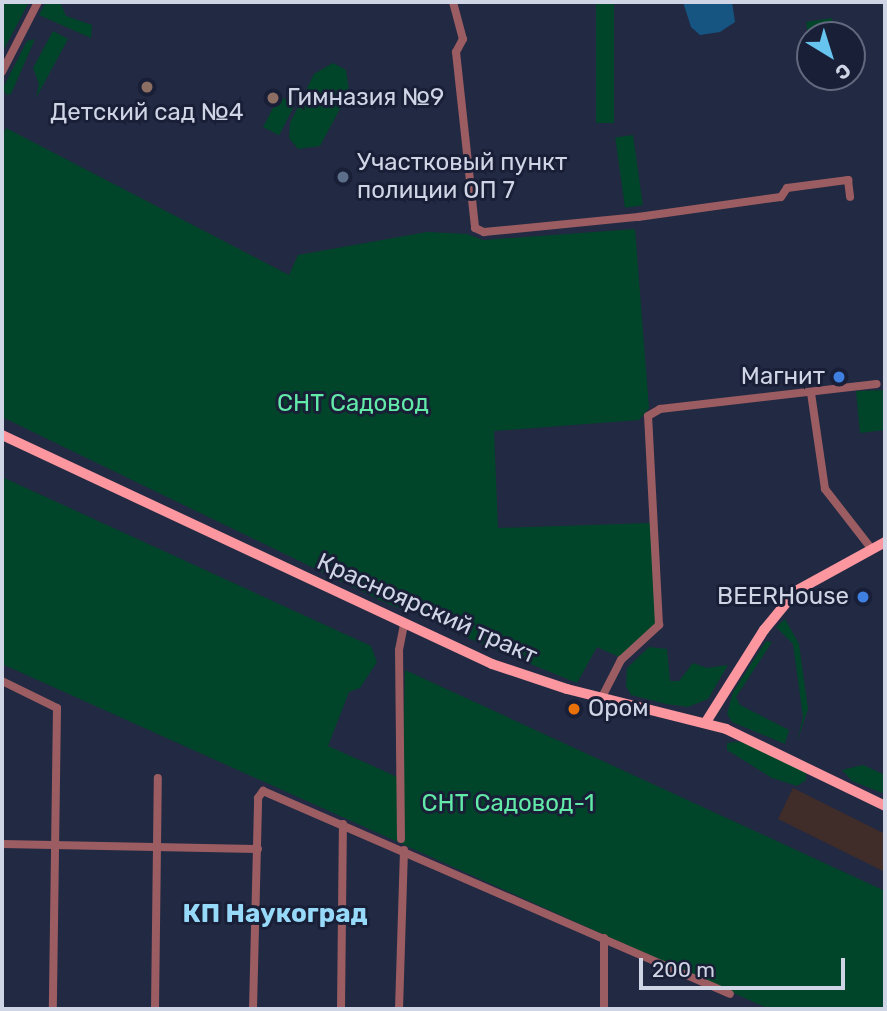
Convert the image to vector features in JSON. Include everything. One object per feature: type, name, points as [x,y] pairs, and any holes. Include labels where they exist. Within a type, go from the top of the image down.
[{"type":"main road","name":"Красноярский тракт","points":[[2,435],[404,625],[515,673],[706,722],[748,737],[885,806]]},
{"type":"main road","points":[[706,722],[764,630],[796,591],[885,542]]},
{"type":"street","points":[[2,72],[38,2]]},
{"type":"street","points":[[453,2],[463,39],[457,52],[475,228],[486,232],[638,217],[781,197],[787,188],[848,180],[850,197]]},
{"type":"street","points":[[602,697],[621,660],[659,625],[648,416],[660,409],[877,384]]},
{"type":"street","points":[[811,393],[825,489],[872,548]]},
{"type":"street","points":[[401,839],[398,650],[404,625]]},
{"type":"street","points":[[2,681],[57,708],[53,1009]]},
{"type":"street","points":[[155,1009],[158,778]]},
{"type":"street","points":[[253,1009],[258,798],[263,791],[404,850],[730,994]]},
{"type":"street","points":[[341,1009],[343,824]]},
{"type":"street","points":[[2,844],[258,849]]},
{"type":"street","points":[[399,1009],[404,850]]},
{"type":"street","points":[[604,939],[604,1009]]},
{"type":"shaded area","points":[[793,788],[885,834],[885,872],[778,819]]},
{"type":"green space","points":[[2,2],[29,2],[2,53]]},
{"type":"green space","points":[[46,2],[60,2],[66,16],[92,25],[91,38],[39,15]]},
{"type":"green space","points":[[596,2],[614,2],[614,123],[596,123]]},
{"type":"green space","points":[[53,31],[68,39],[36,98],[39,84],[33,68]]},
{"type":"green space","points":[[35,39],[11,94],[6,95],[3,88],[27,41]]},
{"type":"green space","points":[[333,63],[346,70],[349,92],[320,146],[298,149],[289,138],[290,123],[314,74]]},
{"type":"green space","points":[[279,96],[295,104],[279,135],[263,127]]},
{"type":"green space","name":"СНТ Садовод","points":[[6,128],[289,275],[298,255],[427,232],[467,234],[483,240],[635,229],[649,408],[639,420],[494,431],[498,528],[650,523],[656,627],[619,657],[597,647],[577,683],[470,639],[441,621],[390,605],[2,417],[2,136]]},
{"type":"green space","points":[[633,135],[643,205],[625,208],[615,138]]},
{"type":"green space","points":[[885,390],[885,430],[860,433],[856,391]]},
{"type":"green space","name":"СНТ Садовод-1","points":[[2,477],[371,646],[377,662],[360,688],[349,692],[328,746],[402,779],[405,670],[885,891],[885,1009],[769,1009],[2,664]]},
{"type":"green space","points":[[785,619],[799,644],[808,709],[797,742],[803,717],[793,644],[776,627]]},
{"type":"green space","points":[[766,641],[772,642],[736,697],[740,705],[789,730],[785,744],[732,722],[727,714],[733,692]]},
{"type":"green space","points":[[649,647],[667,649],[670,681],[679,681],[693,663],[707,668],[728,665],[708,699],[688,707],[666,704],[631,695],[626,686],[627,668]]},
{"type":"green space","points":[[749,742],[806,772],[806,780],[797,786],[772,778],[727,750],[727,743]]},
{"type":"green space","points":[[863,765],[885,775],[885,794],[852,781],[842,770]]},
{"type":"water","points":[[683,2],[732,2],[735,22],[720,32],[700,35],[691,27]]},
{"type":"place","name":"Детский сад №4","points":[[147,87]]},
{"type":"place","name":"Гимназия №9","points":[[273,98]]},
{"type":"place","name":"Участковый пункт полиции ОП 7","points":[[343,177]]},
{"type":"place","name":"Магнит","points":[[839,377]]},
{"type":"place","name":"BEERHouse","points":[[863,597]]},
{"type":"place","name":"Ором","points":[[574,709]]},
{"type":"district","name":"КП Наукоград","points":[[275,914]]}]
